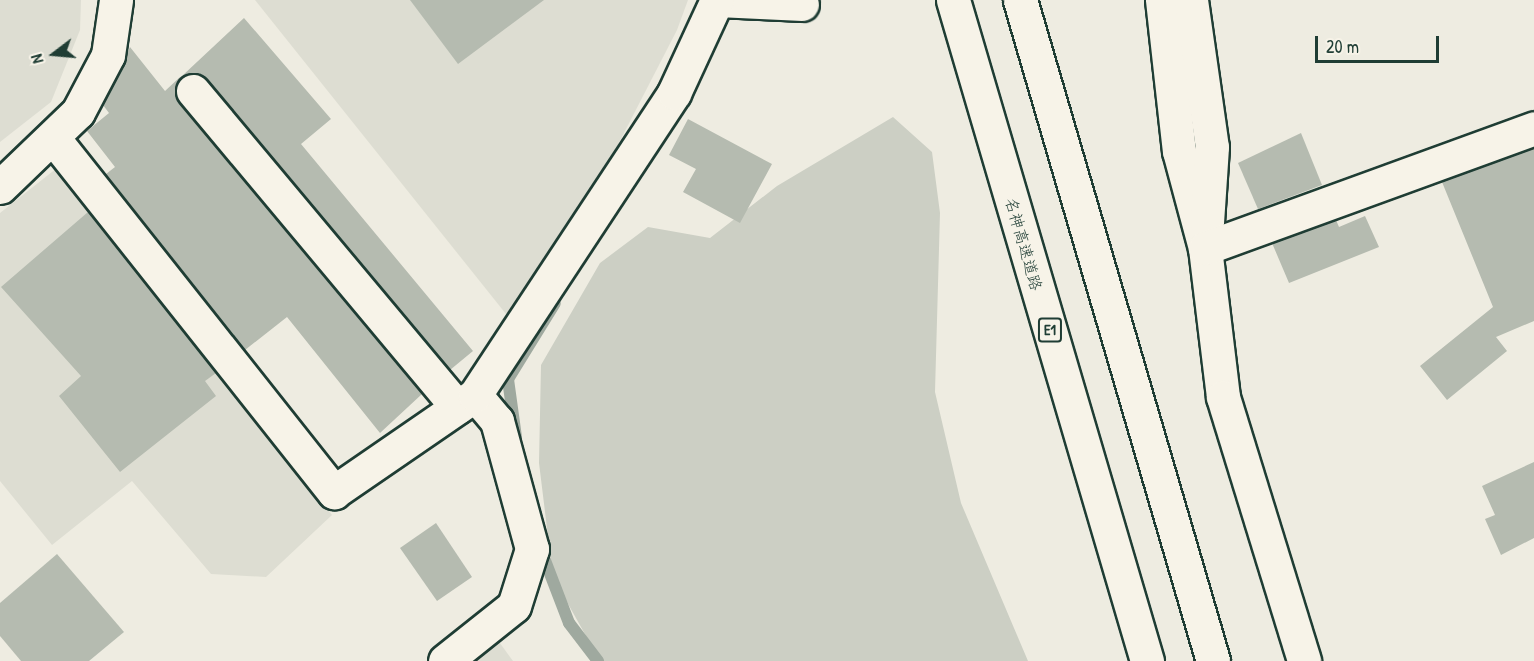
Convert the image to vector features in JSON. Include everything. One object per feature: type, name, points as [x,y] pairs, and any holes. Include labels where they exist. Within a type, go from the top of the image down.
[{"type":"main road","points":[[0,187],[54,139],[78,112],[108,55],[116,0]]},
{"type":"main road","points":[[54,139],[334,492],[466,401],[674,93],[717,0],[802,4]]},
{"type":"main road","name":"名神高速道路","points":[[953,0],[1147,661]]},
{"type":"main road","points":[[1020,0],[1213,661]]},
{"type":"main road","points":[[1162,0],[1179,151],[1205,248],[1223,397],[1304,661]]},
{"type":"main road","points":[[1191,0],[1212,147],[1205,248]]},
{"type":"main road","points":[[193,91],[466,401],[496,422],[532,549],[514,606],[445,661]]},
{"type":"main road","points":[[1205,248],[1534,128]]},
{"type":"shaded area","points":[[0,0],[81,0],[80,30],[51,102],[0,142]]},
{"type":"shaded area","points":[[255,0],[688,0],[677,30],[572,234],[506,314]]},
{"type":"shaded area","points":[[893,117],[932,152],[940,213],[935,392],[961,503],[1028,661],[600,661],[553,577],[539,463],[541,365],[600,263],[648,227],[710,238],[777,186]]},
{"type":"shaded area","points":[[57,168],[205,342],[332,515],[266,577],[211,574],[132,481],[52,545],[0,481],[0,213]]},
{"type":"shaded area","points":[[497,639],[513,661],[469,661]]},
{"type":"building","points":[[410,0],[544,0],[458,64]]},
{"type":"building","points":[[244,18],[331,119],[301,144],[473,351],[450,370],[207,79],[199,73],[182,76]]},
{"type":"building","points":[[130,47],[165,91],[180,77],[175,94],[179,103],[422,394],[380,433],[287,317],[245,350],[106,174],[115,167],[87,131],[109,113],[103,105]]},
{"type":"building","points":[[688,119],[772,164],[740,223],[683,192],[696,169],[669,155]]},
{"type":"building","points":[[1301,133],[1322,185],[1258,209],[1238,163]]},
{"type":"building","points":[[1534,148],[1534,321],[1496,337],[1507,351],[1447,400],[1420,366],[1493,307],[1442,182]]},
{"type":"building","points":[[88,212],[216,373],[205,381],[216,396],[120,472],[59,396],[81,376],[1,287]]},
{"type":"building","points":[[1365,216],[1379,247],[1289,283],[1272,243],[1336,220],[1339,227]]},
{"type":"building","points":[[1534,462],[1534,538],[1501,555],[1485,519],[1495,515],[1482,486]]},
{"type":"building","points":[[436,523],[472,577],[437,601],[400,548]]},
{"type":"building","points":[[57,554],[124,632],[89,661],[21,661],[0,636],[0,603]]},
{"type":"waterway","points":[[516,437],[508,379],[555,303]]},
{"type":"waterway","points":[[541,550],[569,623],[598,661]]}]
